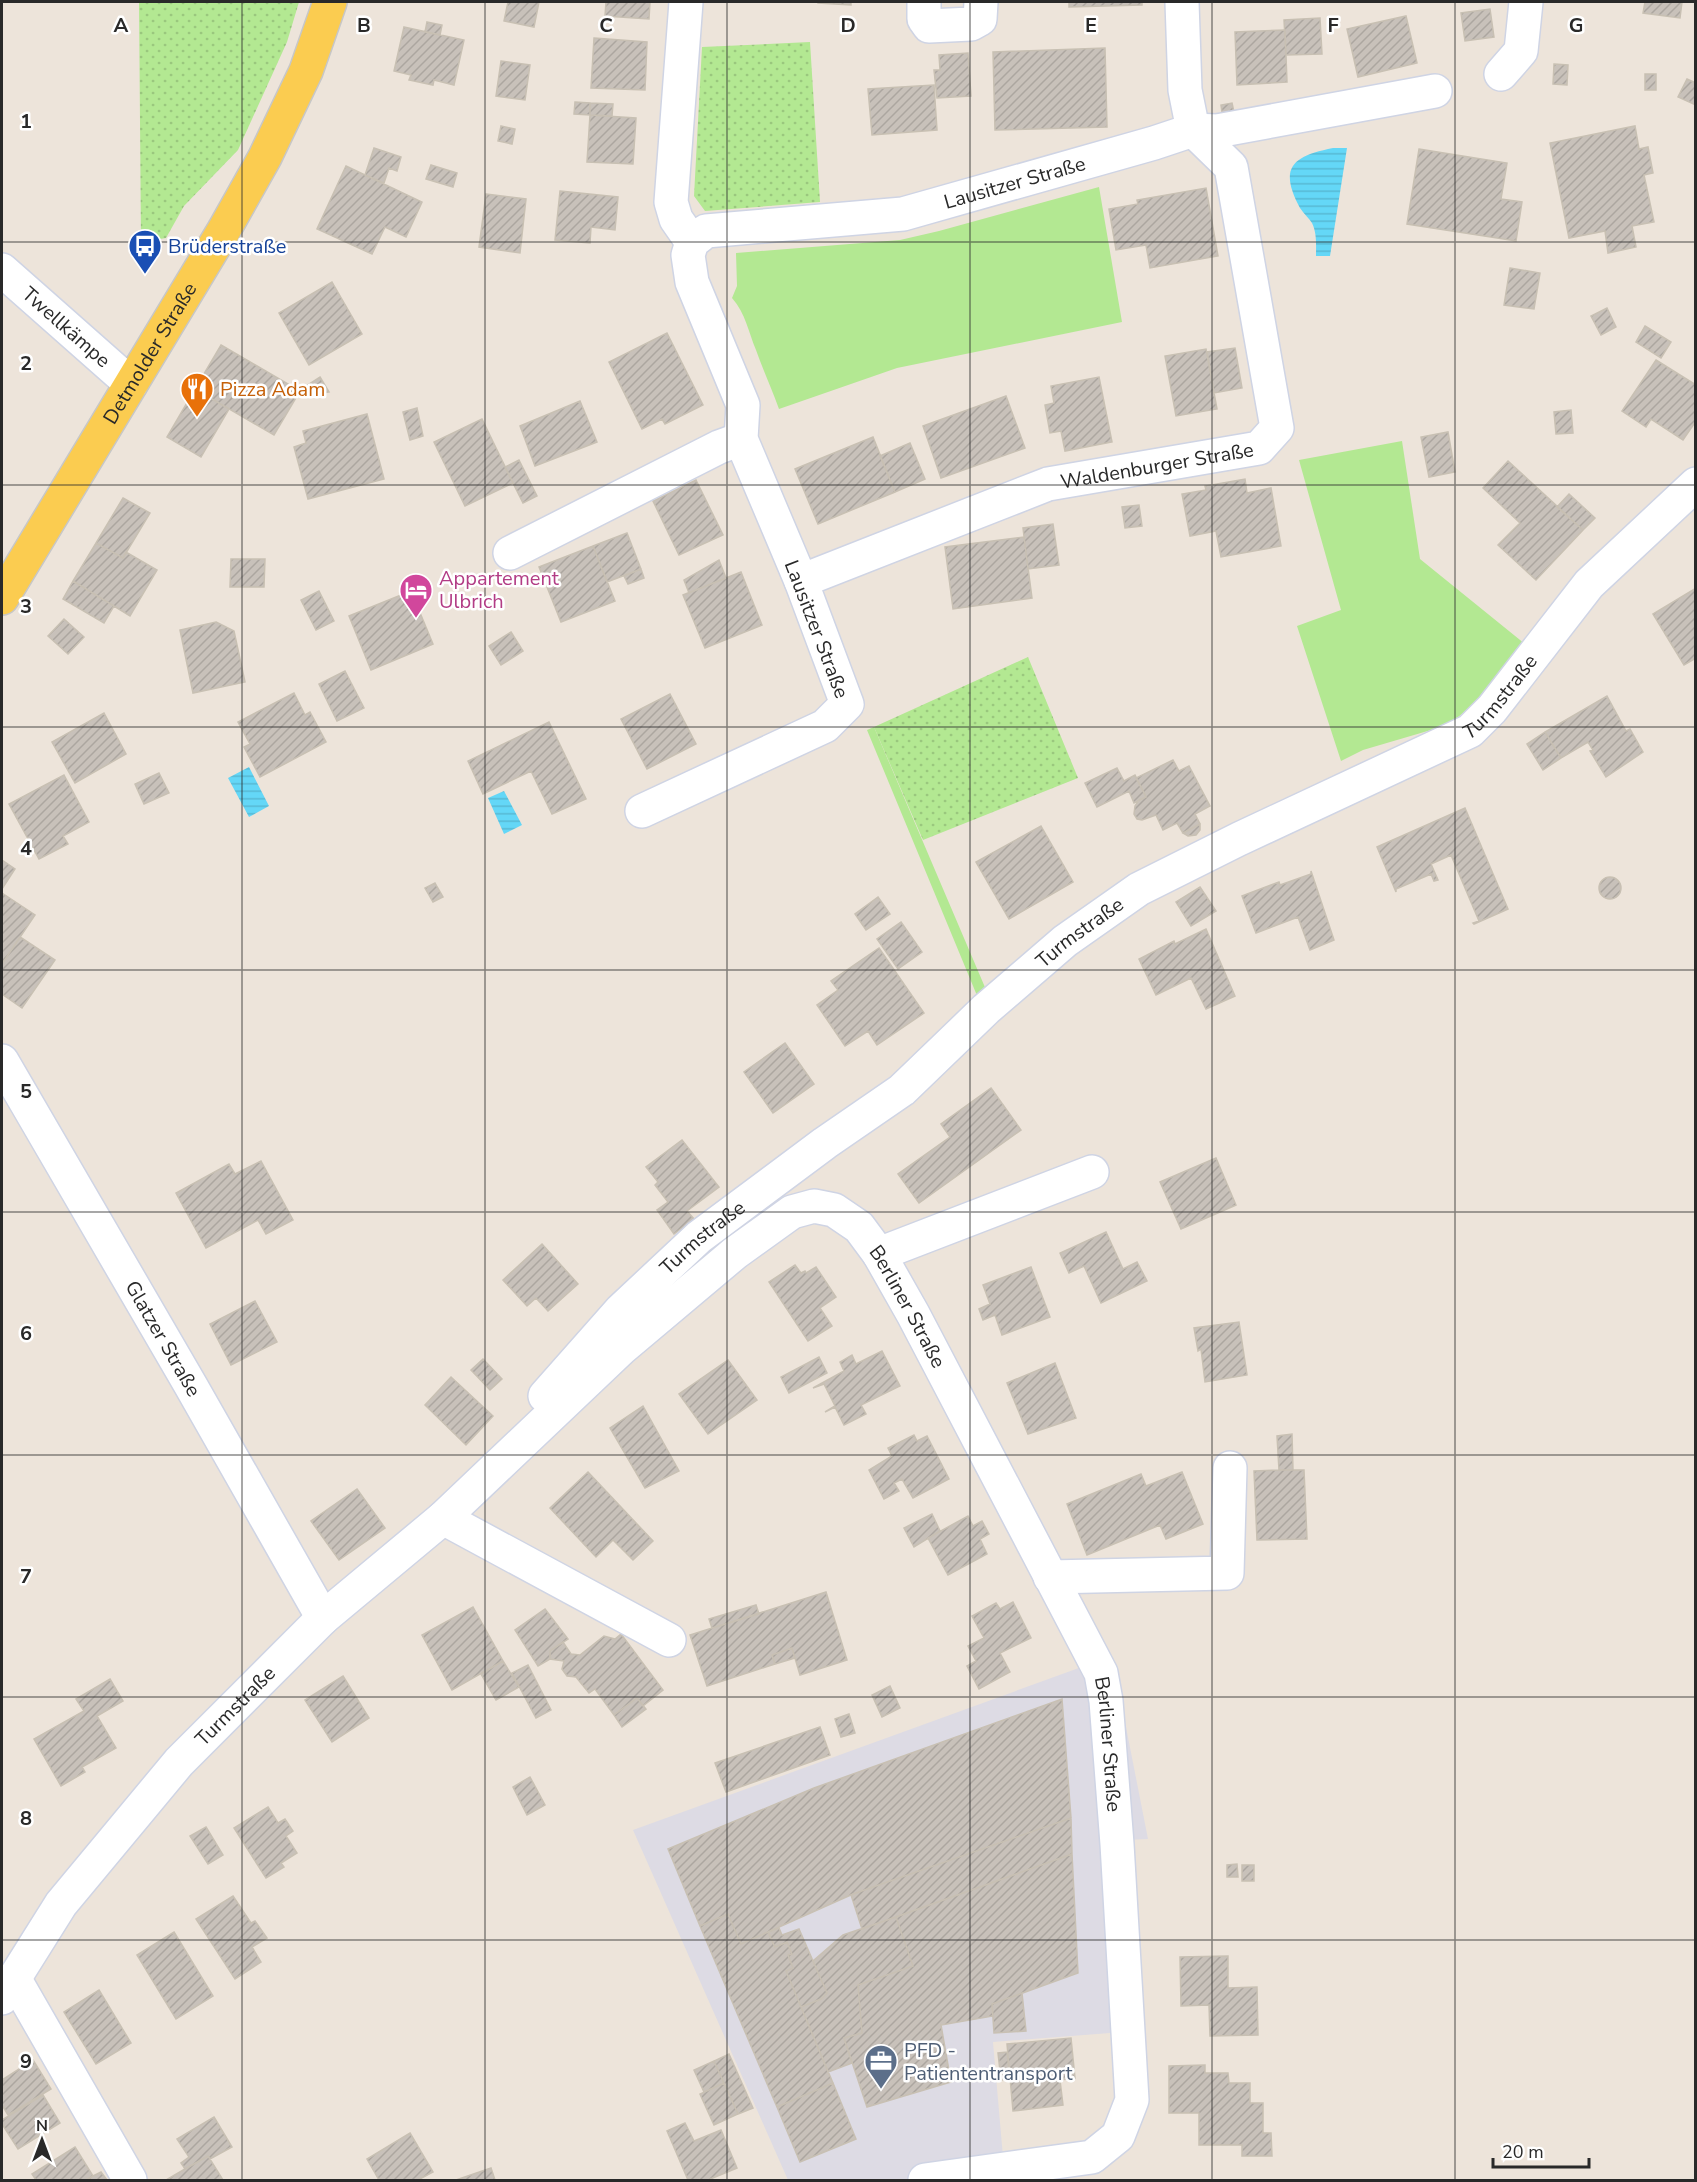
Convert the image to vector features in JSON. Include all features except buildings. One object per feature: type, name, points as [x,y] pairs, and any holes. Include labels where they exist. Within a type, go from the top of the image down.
[{"type":"main road","name":"Detmolder Straße","points":[[2,598],[224,230],[265,157],[306,71],[330,2]]},
{"type":"street","points":[[686,2],[671,202],[676,219],[692,242]]},
{"type":"street","points":[[924,2],[924,19],[929,26],[972,24],[980,19],[981,2]]},
{"type":"street","points":[[1182,2],[1185,90],[1193,130]]},
{"type":"street","points":[[1501,74],[1521,51],[1526,2]]},
{"type":"street","name":"Lausitzer Straße","points":[[642,811],[825,726],[847,704],[801,581],[741,439],[743,405],[692,282],[688,255],[692,242],[706,231],[903,214],[1193,130],[1217,131],[1435,92]]},
{"type":"street","name":"Waldenburger Straße","points":[[801,581],[1048,484],[1259,448],[1277,428],[1231,167],[1193,130]]},
{"type":"street","name":"Twellkämpe","points":[[2,270],[131,384]]},
{"type":"street","points":[[510,553],[719,447],[741,439]]},
{"type":"street","name":"Turmstraße","points":[[512,1454],[545,1395],[621,1310],[699,1237],[825,1143],[902,1090],[986,1009],[1065,941],[1139,889],[1239,839],[1470,731],[1492,708],[1588,584],[1695,484]]},
{"type":"street","name":"Glatzer Straße","points":[[2,1061],[323,1618]]},
{"type":"street","points":[[879,1254],[1092,1173]]},
{"type":"street","name":"Turmstraße","points":[[8,1988],[61,1904],[179,1762],[323,1618],[443,1518],[622,1348],[735,1253],[792,1212],[814,1206],[834,1210],[845,1216]]},
{"type":"street","name":"Berliner Straße","points":[[845,1216],[860,1227],[879,1254],[913,1314],[1101,1673],[1106,1701],[1132,2100],[1118,2136],[1092,2157],[924,2181]]},
{"type":"street","points":[[1050,1577],[1227,1573],[1230,1468]]},
{"type":"street","points":[[443,1518],[669,1640]]},
{"type":"street","points":[[8,1988],[130,2181]]},
{"type":"shaded area","points":[[1112,1656],[1148,1839],[1125,1840],[1136,2031],[993,2042],[1005,2180],[788,2180],[633,1830]]},
{"type":"green space","points":[[139,2],[299,2],[287,42],[238,150],[184,206],[166,238],[141,242]]},
{"type":"green space","points":[[810,42],[820,202],[705,211],[694,196],[702,47]]},
{"type":"green space","points":[[1099,187],[1122,322],[897,368],[779,409],[744,316],[732,298],[737,286],[736,253],[900,240]]},
{"type":"green space","points":[[1402,441],[1420,559],[1525,644],[1482,698],[1448,725],[1363,750],[1341,761],[1297,626],[1341,610],[1299,460]]},
{"type":"green space","points":[[1028,657],[1078,778],[923,840],[874,727]]},
{"type":"green space","points":[[874,727],[987,992],[978,998],[867,730]]},
{"type":"water","points":[[1347,148],[1330,256],[1316,256],[1314,227],[1293,194],[1290,173],[1299,160],[1319,151]]},
{"type":"water","points":[[249,767],[269,806],[249,817],[228,778]]},
{"type":"water","points":[[504,791],[522,825],[504,834],[488,798]]},
{"type":"place","name":"Brüderstraße","points":[[145,275]]},
{"type":"place","name":"Pizza Adam","points":[[197,418]]},
{"type":"place","name":"Appartement Ulbrich","points":[[416,619]]},
{"type":"place","name":"PFD - Patiententransport","points":[[881,2090]]}]
